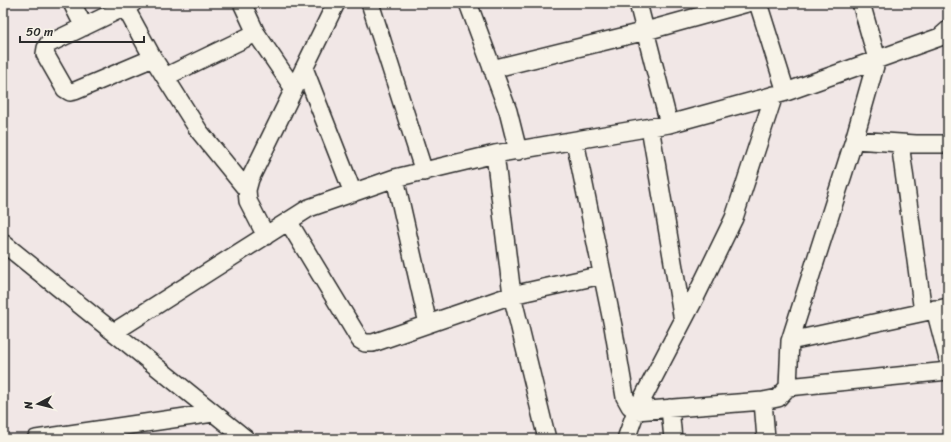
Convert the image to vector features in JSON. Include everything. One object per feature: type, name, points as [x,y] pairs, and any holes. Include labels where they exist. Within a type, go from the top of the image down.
[{"type":"street","points":[[72,3],[84,27]]},
{"type":"street","points":[[242,3],[256,33],[294,89]]},
{"type":"street","points":[[266,236],[248,201],[247,190],[250,179],[336,3]]},
{"type":"street","points":[[370,3],[424,172]]},
{"type":"street","points":[[468,3],[508,111],[518,151]]},
{"type":"street","points":[[638,3],[669,124]]},
{"type":"street","points":[[492,69],[646,31],[747,3]]},
{"type":"street","points":[[626,439],[636,411],[734,218],[780,93],[758,3]]},
{"type":"street","points":[[575,141],[625,397],[630,406],[636,411],[764,401],[778,398],[788,387],[790,341],[854,140],[877,60],[861,3]]},
{"type":"street","points":[[153,58],[70,92],[65,89],[45,54],[48,44],[129,5],[153,58],[199,131],[247,190]]},
{"type":"street","points":[[114,332],[309,208],[395,178],[495,154],[669,124],[780,93],[940,37],[948,30]]},
{"type":"street","points":[[165,77],[256,33]]},
{"type":"street","points":[[304,68],[353,193]]},
{"type":"street","points":[[650,127],[683,321]]},
{"type":"street","points":[[854,140],[948,144]]},
{"type":"street","points":[[900,143],[935,309],[948,359]]},
{"type":"street","points":[[495,154],[512,295],[547,439]]},
{"type":"street","points":[[395,178],[428,324]]},
{"type":"street","points":[[288,221],[360,340],[365,343],[373,343],[512,295],[602,275]]},
{"type":"street","points":[[3,243],[246,439]]},
{"type":"street","points":[[790,341],[935,309]]},
{"type":"street","points":[[788,387],[948,371]]},
{"type":"street","points":[[764,401],[766,439]]},
{"type":"street","points":[[670,408],[673,439]]},
{"type":"street","points":[[36,439],[213,412]]}]
